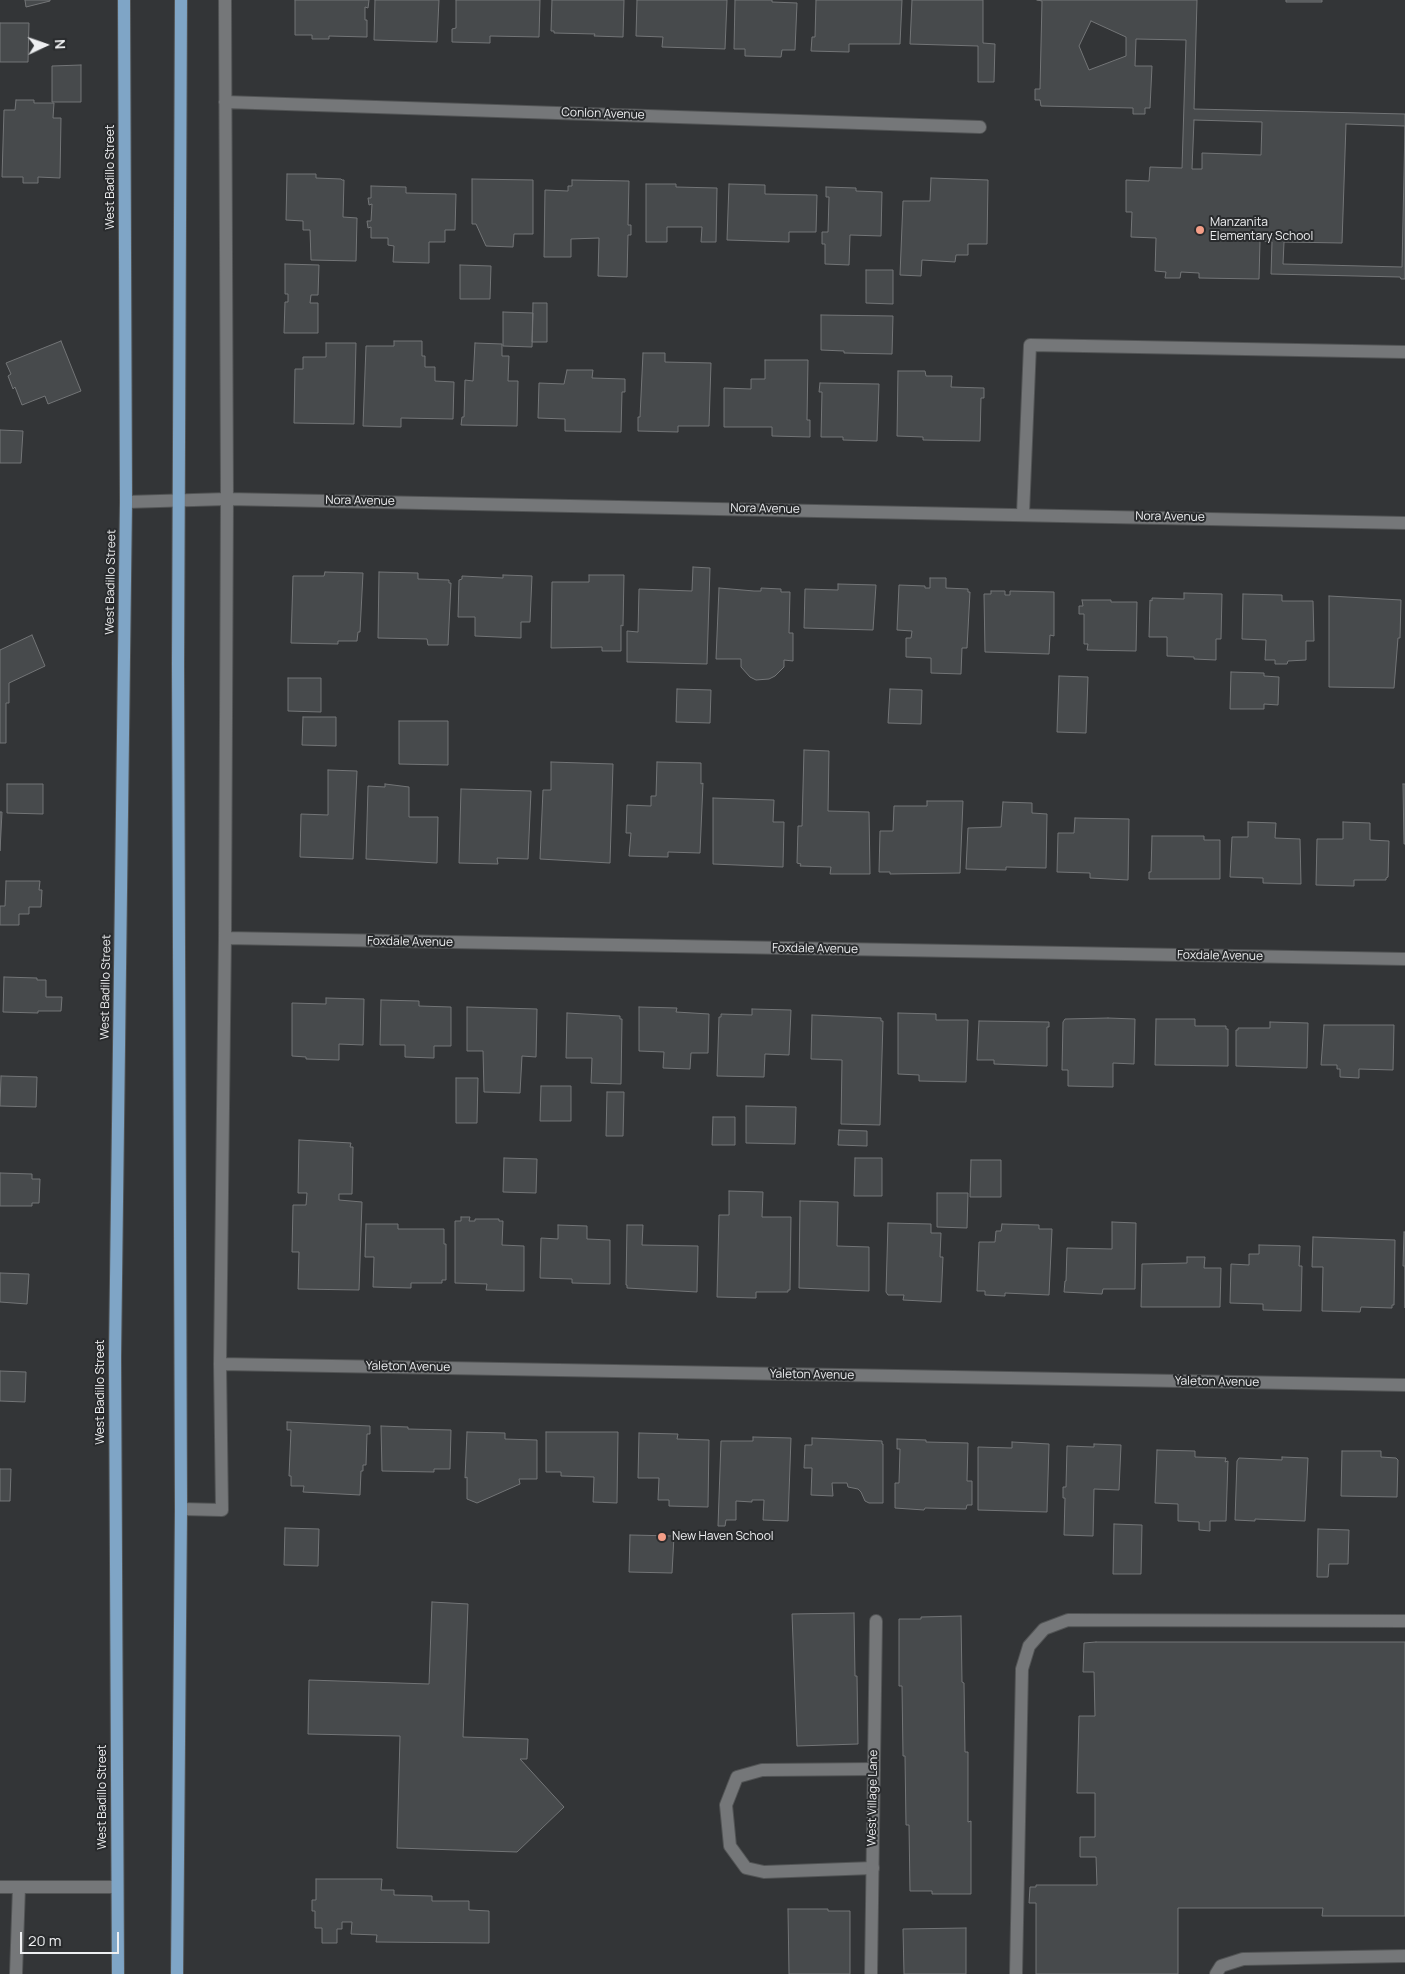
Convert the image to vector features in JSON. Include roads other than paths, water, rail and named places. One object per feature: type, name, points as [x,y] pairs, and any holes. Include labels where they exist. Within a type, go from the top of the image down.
[{"type":"main road","name":"West Badillo Street","points":[[118,1974],[115,1357],[126,502],[124,0]]},
{"type":"main road","points":[[177,1974],[181,1509],[178,501],[181,0]]},
{"type":"street","points":[[181,1509],[222,1510],[220,1364],[225,938],[227,498],[225,0]]},
{"type":"street","name":"Conlon Avenue","points":[[225,102],[980,127]]},
{"type":"street","points":[[1023,514],[1030,345],[1405,352]]},
{"type":"street","name":"Nora Avenue","points":[[126,502],[227,498],[1405,523]]},
{"type":"street","name":"Foxdale Avenue","points":[[225,938],[1405,959]]},
{"type":"street","name":"Yaleton Avenue","points":[[220,1364],[1405,1385]]},
{"type":"street","points":[[1016,1974],[1022,1669],[1029,1646],[1044,1630],[1068,1620],[1405,1621]]},
{"type":"street","name":"West Village Lane","points":[[871,1974],[876,1621]]},
{"type":"street","points":[[872,1868],[764,1872],[746,1868],[730,1846],[726,1805],[737,1777],[762,1770],[874,1769]]},
{"type":"street","points":[[0,1887],[117,1887]]},
{"type":"street","points":[[16,1974],[20,1887]]},
{"type":"street","points":[[1216,1974],[1221,1966],[1243,1959],[1405,1956]]},
{"type":"place","name":"Manzanita Elementary School","points":[[1200,230]]},
{"type":"place","name":"New Haven School","points":[[662,1537]]}]
